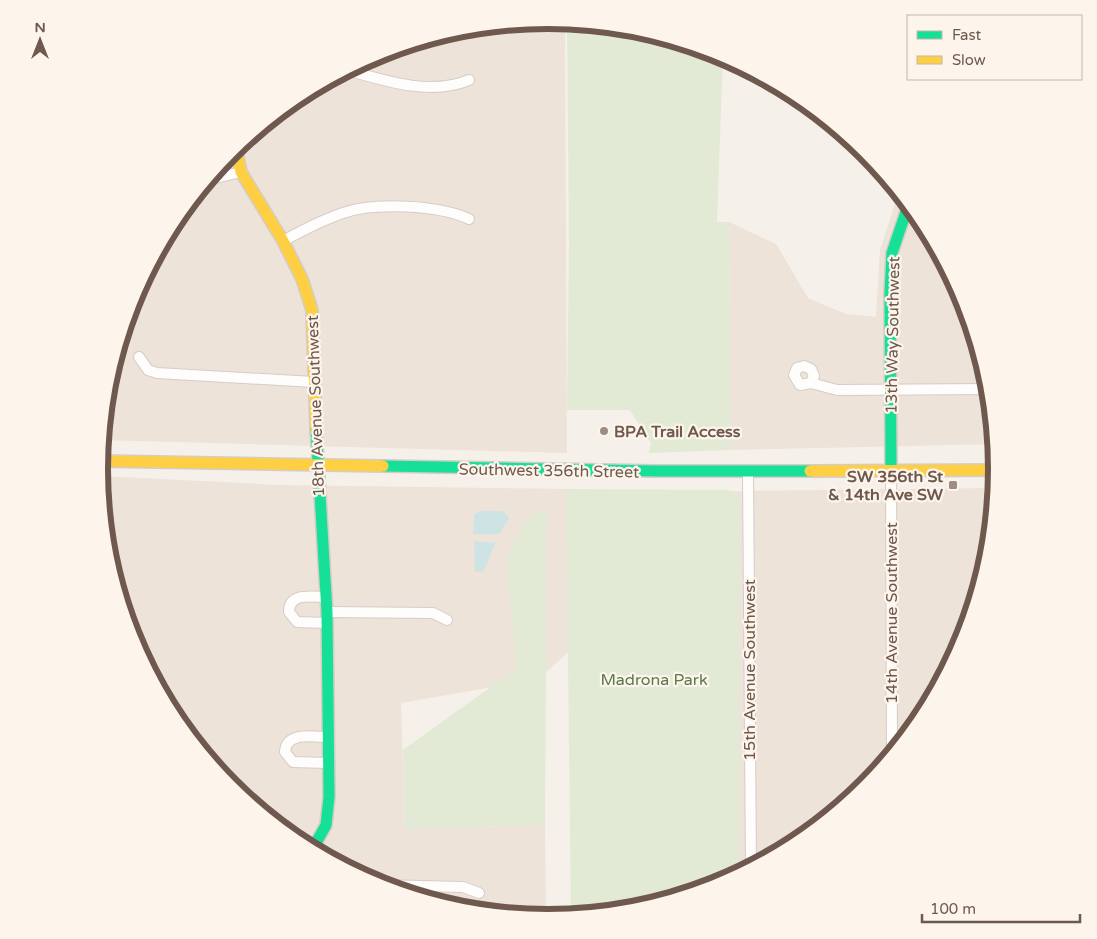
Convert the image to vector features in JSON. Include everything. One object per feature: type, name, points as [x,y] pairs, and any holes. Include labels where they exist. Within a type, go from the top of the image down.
[{"type":"street","points":[[357,73],[390,82],[426,86],[454,86],[469,80]]},
{"type":"street","name":"18th Avenue Southwest","points":[[238,157],[241,172],[283,241],[302,279],[312,310],[317,466],[327,617],[328,737],[328,819],[325,831],[316,844]]},
{"type":"street","points":[[218,177],[241,172]]},
{"type":"street","points":[[283,241],[317,223],[345,212],[372,208],[443,210],[469,219]]},
{"type":"street","name":"13th Way Southwest","points":[[891,469],[890,292],[892,253],[906,212]]},
{"type":"street","points":[[139,357],[148,370],[157,373],[314,382]]},
{"type":"street","points":[[811,383],[837,390],[982,389]]},
{"type":"street","name":"Southwest 356th Street","points":[[108,461],[317,466],[748,471],[989,470]]},
{"type":"street","name":"14th Avenue Southwest","points":[[891,469],[892,745]]},
{"type":"street","name":"15th Avenue Southwest","points":[[748,471],[751,861]]},
{"type":"street","points":[[326,597],[298,597],[291,603],[289,612],[297,622],[327,617],[433,613],[447,620]]},
{"type":"street","points":[[328,737],[294,737],[286,743],[285,752],[293,762],[328,763]]},
{"type":"street","points":[[405,886],[463,887],[480,893]]},
{"type":"shaded area","points":[[548,29],[565,30],[567,453],[109,440],[116,384],[123,355],[141,301],[153,275],[167,249],[199,201],[217,179],[258,138],[280,120],[328,88],[380,62],[407,52],[463,37],[520,30]]},
{"type":"shaded area","points":[[897,199],[930,249],[956,301],[966,328],[981,384],[988,444],[731,450],[729,222],[776,244],[808,298],[846,314],[876,317],[880,250]]},
{"type":"shaded area","points":[[108,476],[279,485],[570,489],[571,650],[538,679],[401,703],[405,829],[545,825],[546,910],[520,909],[463,902],[407,887],[354,865],[328,851],[280,819],[258,801],[217,760],[182,714],[153,664],[131,611],[116,555]]},
{"type":"shaded area","points":[[988,488],[981,555],[966,611],[944,664],[915,714],[880,760],[839,801],[793,836],[769,851],[719,876],[666,492]]},
{"type":"shaded area","points":[[479,511],[503,511],[509,518],[499,534],[473,534],[474,515]]},
{"type":"shaded area","points":[[474,541],[496,543],[481,572],[475,571]]},
{"type":"green space","points":[[567,30],[634,37],[690,52],[723,65],[717,222],[729,222],[731,450],[649,453],[651,443],[630,410],[567,410],[569,245]]},
{"type":"green space","name":"Madrona Park","points":[[570,489],[729,490],[739,498],[740,866],[717,877],[663,895],[634,902],[571,909],[566,491],[570,491]]},
{"type":"green space","points":[[547,508],[545,825],[405,829],[403,750],[517,668],[506,568],[513,543],[526,522],[537,512]]},
{"type":"traffic: fast","points":[[891,469],[890,292],[892,253],[906,212]]},
{"type":"traffic: fast","points":[[316,428],[327,612],[329,797],[326,825],[316,843]]},
{"type":"traffic: fast","points":[[383,466],[656,471],[810,471]]},
{"type":"traffic: slow","points":[[238,157],[241,172],[283,241],[302,279],[312,310],[316,428]]},
{"type":"traffic: slow","points":[[108,461],[383,466]]},
{"type":"traffic: slow","points":[[810,471],[989,470]]},
{"type":"place","name":"BPA Trail Access","points":[[604,431]]},
{"type":"place","name":"SW 356th St & 14th Ave SW","points":[[953,485]]}]
